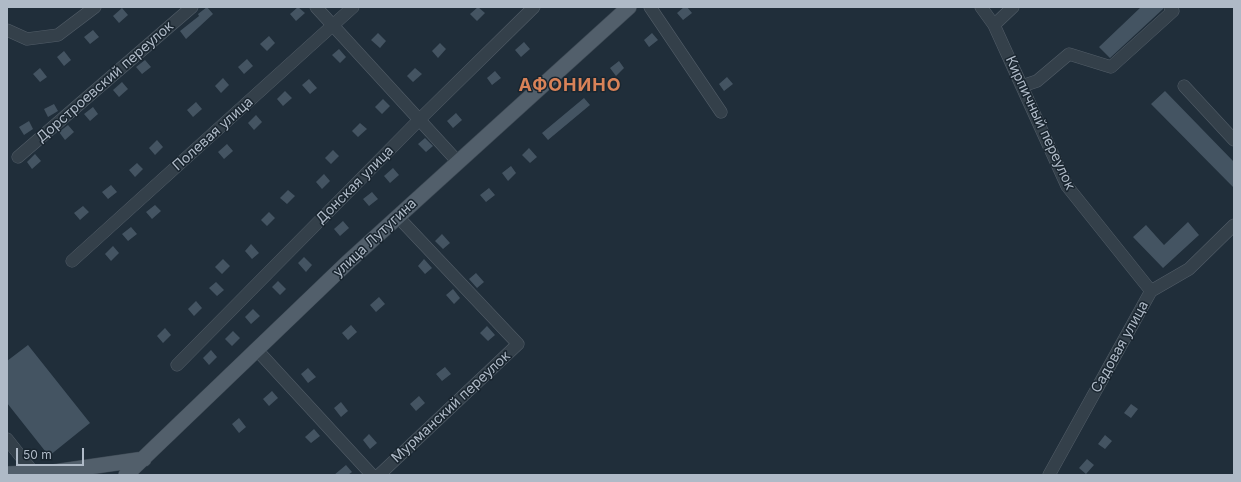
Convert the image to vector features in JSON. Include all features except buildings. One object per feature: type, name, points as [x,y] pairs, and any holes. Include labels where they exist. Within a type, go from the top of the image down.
[{"type":"main road","name":"улица Лутугина","points":[[126,475],[348,262],[629,7]]},
{"type":"main road","points":[[7,474],[54,472],[144,459]]},
{"type":"street","points":[[7,30],[27,39],[58,35],[95,7]]},
{"type":"street","name":"Дорстроевский переулок","points":[[18,157],[192,7]]},
{"type":"street","points":[[316,7],[458,162]]},
{"type":"street","name":"Полевая улица","points":[[72,261],[353,7]]},
{"type":"street","name":"Донская улица","points":[[177,365],[420,119],[534,7]]},
{"type":"street","points":[[650,7],[721,112]]},
{"type":"street","name":"Кирпичный переулок","points":[[981,7],[994,25],[1067,186],[1151,291]]},
{"type":"street","points":[[994,25],[1013,7]]},
{"type":"street","points":[[1022,86],[1037,81],[1069,54],[1111,67],[1174,11],[1170,7]]},
{"type":"street","points":[[1184,86],[1234,140]]},
{"type":"street","name":"Мурманский переулок","points":[[379,475],[518,344],[398,217]]},
{"type":"street","name":"Садовая улица","points":[[1049,475],[1151,291],[1189,269],[1234,225]]},
{"type":"street","points":[[257,350],[372,475]]},
{"type":"street","points":[[7,439],[33,472]]},
{"type":"district","name":"АФОНИНО","points":[[570,86]]}]
